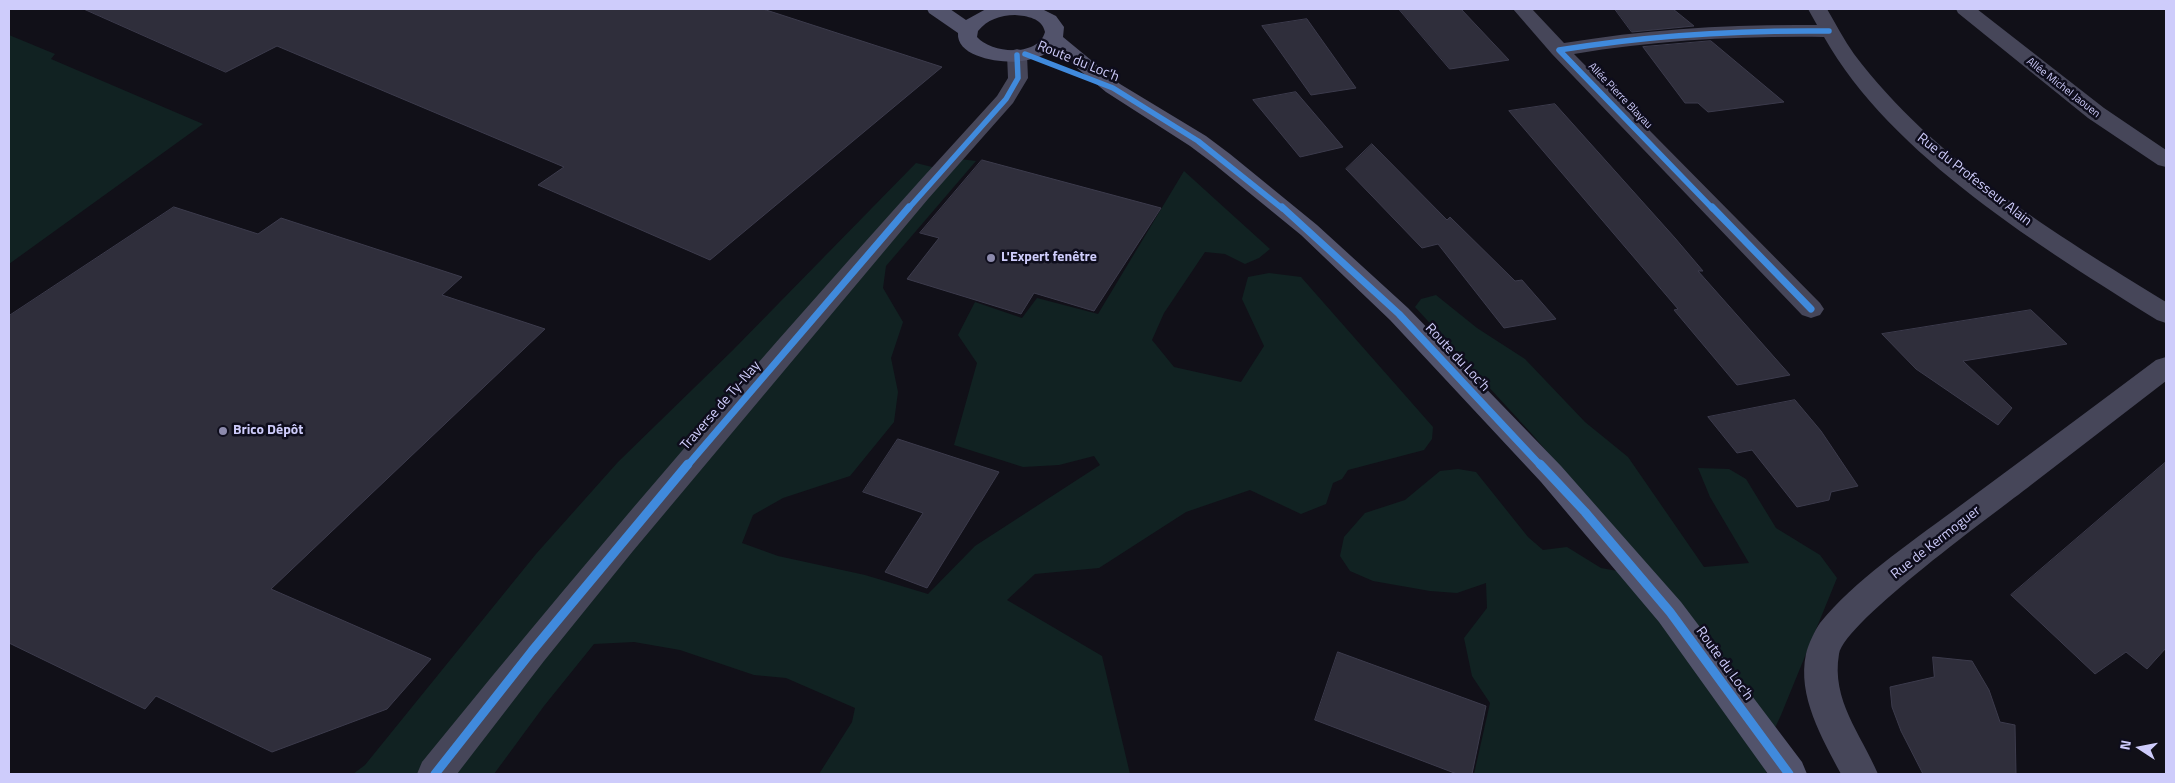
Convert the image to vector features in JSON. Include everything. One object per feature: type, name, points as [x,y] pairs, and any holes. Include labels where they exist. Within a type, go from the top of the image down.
[{"type":"main road","points":[[936,9],[957,21],[968,31],[970,41],[982,51],[997,55],[1021,55],[1047,45],[1055,33],[1054,27],[1041,11],[1022,10],[999,10],[979,18],[972,23],[968,31]]},
{"type":"main road","name":"Route du Loc'h","points":[[1053,38],[1113,88],[1198,141],[1222,159],[1309,230],[1399,314],[1551,474],[1670,612],[1789,774]]},
{"type":"main road","name":"Route du Loc'h","points":[[1021,55],[1113,88]]},
{"type":"street","name":"Allée Pierre Blayau","points":[[1522,9],[1810,309]]},
{"type":"street","name":"Rue du Professeur Alain","points":[[1818,9],[1829,31],[1851,62],[1891,111],[1943,158],[1989,195],[2044,234],[2166,314]]},
{"type":"street","name":"Allée Michel Jaouen","points":[[1965,9],[2096,113],[2166,160]]},
{"type":"street","name":"Allée Pierre Blayau","points":[[1560,50],[1613,41],[1650,38],[1774,31],[1829,31]]},
{"type":"street","name":"Traverse de Ty-Nay","points":[[435,774],[532,651],[622,542],[920,194],[1006,99],[1018,78],[1021,55]]},
{"type":"street","name":"Rue de Kermoguer","points":[[1860,774],[1839,735],[1825,701],[1820,676],[1823,652],[1831,634],[1865,600],[1916,556],[2166,367]]},
{"type":"shaded area","points":[[9,35],[55,54],[51,59],[203,124],[9,264]]},
{"type":"shaded area","points":[[960,159],[976,161],[886,266],[883,288],[903,322],[891,358],[898,392],[894,422],[850,476],[783,498],[753,515],[742,543],[778,556],[865,575],[928,594],[975,546],[1100,465],[1094,456],[1059,465],[1023,467],[954,445],[977,363],[958,335],[975,302],[1022,318],[1037,298],[1098,314],[1184,171],[1270,249],[1259,258],[1245,264],[1225,254],[1205,252],[1164,313],[1152,340],[1174,367],[1241,382],[1264,346],[1242,299],[1248,277],[1269,273],[1301,277],[1433,427],[1432,439],[1424,450],[1348,470],[1342,479],[1333,483],[1326,504],[1301,514],[1250,490],[1186,512],[1099,568],[1035,574],[1007,600],[1102,656],[1130,774],[819,774],[852,722],[855,708],[786,678],[754,675],[680,650],[634,642],[594,644],[544,706],[494,774],[353,774],[365,765],[536,554],[618,462],[733,350],[916,163],[940,169]]},
{"type":"shaded area","points":[[1436,295],[1477,328],[1525,359],[1585,422],[1628,457],[1704,567],[1749,563],[1710,497],[1698,468],[1729,469],[1746,479],[1776,528],[1820,555],[1837,578],[1781,715],[1761,758],[1767,774],[1474,774],[1490,703],[1472,676],[1464,638],[1487,608],[1486,583],[1457,593],[1430,591],[1373,581],[1350,571],[1340,556],[1344,537],[1365,513],[1405,500],[1440,471],[1458,469],[1476,472],[1528,537],[1543,550],[1567,547],[1601,568],[1623,572],[1635,554],[1531,433],[1415,307],[1421,299]]},
{"type":"building","points":[[84,9],[763,9],[942,67],[710,260],[538,185],[564,167],[277,46],[226,72]]},
{"type":"building","points":[[1399,9],[1461,9],[1509,60],[1450,69]]},
{"type":"building","points":[[1615,9],[1673,9],[1694,26],[1632,32]]},
{"type":"building","points":[[1307,19],[1356,88],[1311,95],[1262,26]]},
{"type":"building","points":[[1711,41],[1784,102],[1708,112],[1698,103],[1685,103],[1643,47]]},
{"type":"building","points":[[1296,92],[1343,147],[1300,157],[1253,100]]},
{"type":"building","points":[[1555,104],[1675,238],[1703,271],[1698,271],[1790,375],[1737,385],[1674,310],[1678,309],[1509,111]]},
{"type":"building","points":[[1372,144],[1447,220],[1450,217],[1515,281],[1522,280],[1556,319],[1504,328],[1438,244],[1422,248],[1346,169]]},
{"type":"building","name":"L'Expert fenêtre","points":[[982,160],[1161,208],[1094,311],[1034,293],[1021,314],[907,279],[939,238],[920,233]]},
{"type":"building","name":"Brico Dépôt","points":[[174,207],[258,234],[281,218],[462,277],[442,295],[545,329],[271,589],[431,659],[387,709],[272,752],[156,696],[145,709],[9,643],[9,316]]},
{"type":"building","points":[[2031,310],[2067,344],[1963,361],[2012,408],[1998,425],[1916,369],[1882,334]]},
{"type":"building","points":[[1795,400],[1821,431],[1858,486],[1831,492],[1829,500],[1797,507],[1752,450],[1737,453],[1708,417]]},
{"type":"building","points":[[898,439],[999,472],[927,588],[885,572],[923,513],[863,492]]},
{"type":"building","points":[[2166,462],[2166,648],[2147,669],[2126,652],[2095,674],[2011,595]]},
{"type":"building","points":[[1338,652],[1486,706],[1472,774],[1457,774],[1315,720]]},
{"type":"building","points":[[1933,657],[1972,661],[1989,690],[2000,722],[2015,725],[2016,774],[1923,774],[1901,731],[1892,707],[1890,687],[1934,677]]},
{"type":"cycle path","points":[[1811,309],[1559,50],[1660,36],[1727,32],[1829,31]]},
{"type":"cycle path","points":[[1025,54],[1113,88],[1198,141],[1279,205],[1364,281],[1399,314],[1585,512],[1670,612],[1789,774]]},
{"type":"cycle path","points":[[435,774],[532,651],[622,542],[920,194],[1006,99],[1018,78],[1017,55]]},
{"type":"place","name":"L'Expert fenêtre","points":[[991,258]]},
{"type":"place","name":"Brico Dépôt","points":[[223,431]]}]
